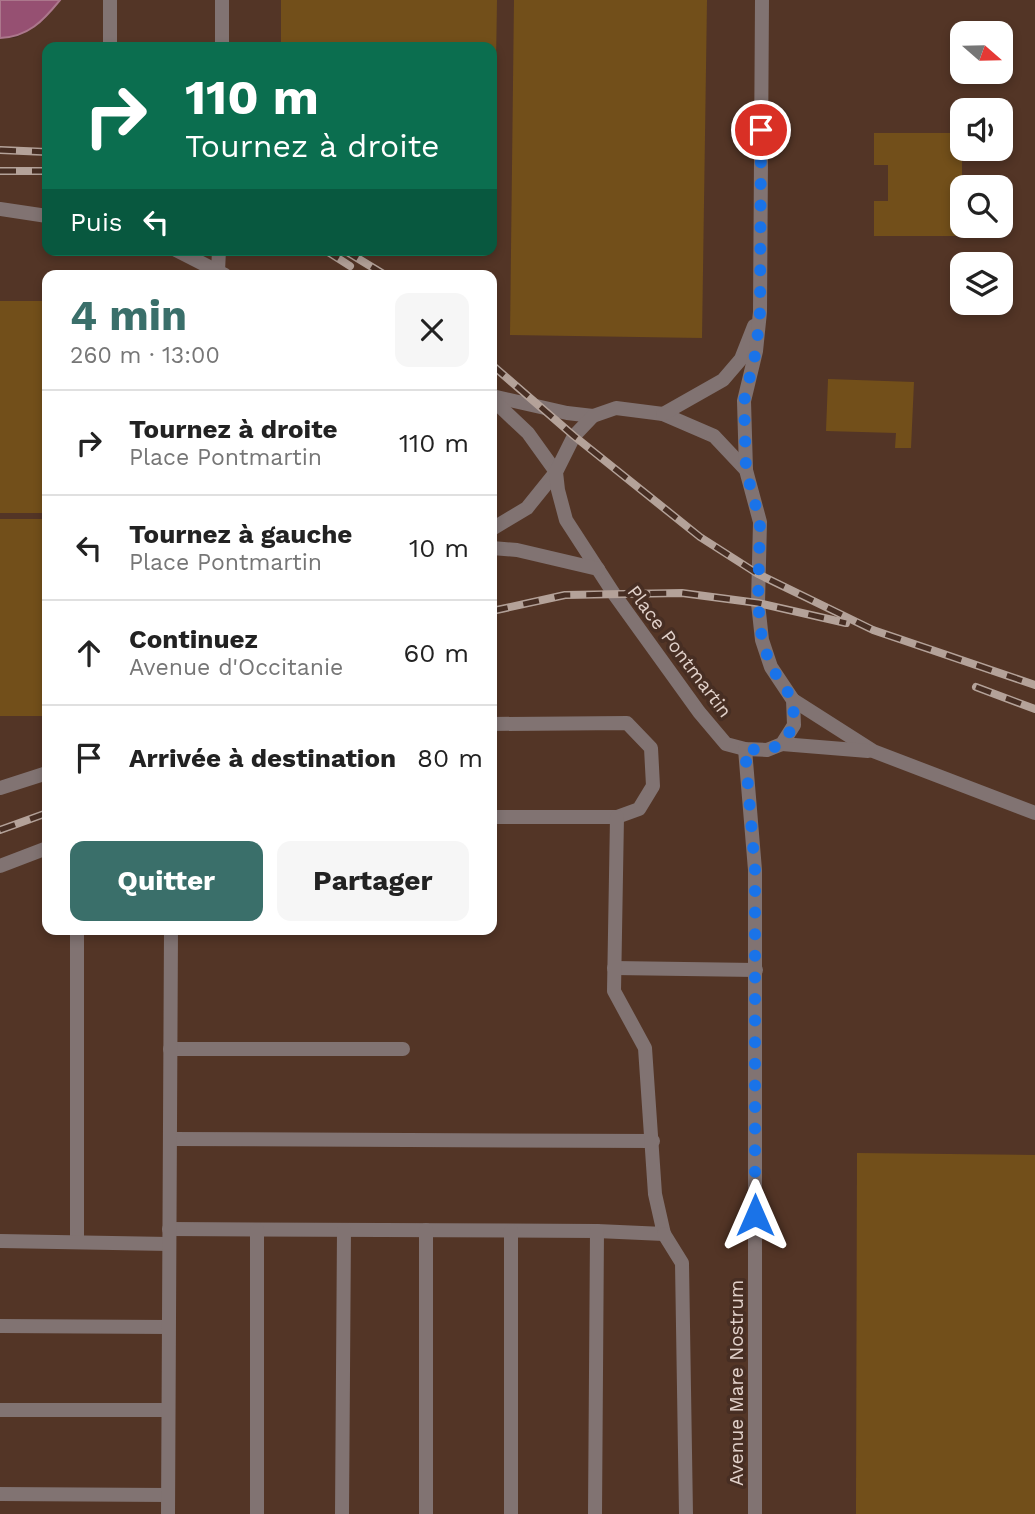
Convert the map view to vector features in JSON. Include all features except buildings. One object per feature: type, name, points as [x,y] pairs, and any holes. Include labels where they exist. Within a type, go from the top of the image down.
[{"type":"street","points":[[110,0],[110,42]]},
{"type":"street","points":[[222,0],[222,42]]},
{"type":"street","points":[[762,0],[760,312],[756,351],[744,401],[746,470],[760,522],[758,603],[762,640],[771,667],[793,700],[873,751],[1035,813]]},
{"type":"street","points":[[0,209],[42,215]]},
{"type":"street","points":[[188,256],[216,270]]},
{"type":"street","points":[[663,414],[723,380],[741,359],[760,312]]},
{"type":"street","points":[[497,398],[593,416],[616,408],[663,414],[714,436],[746,470]]},
{"type":"street","points":[[497,402],[528,433],[556,472]]},
{"type":"street","points":[[497,526],[527,508],[556,472],[573,436],[593,416]]},
{"type":"street","name":"Place Pontmartin","points":[[556,472],[566,520],[598,569],[699,712],[726,744],[745,749]]},
{"type":"street","points":[[497,548],[517,550],[598,569]]},
{"type":"street","points":[[782,744],[794,725],[793,700]]},
{"type":"street","points":[[497,724],[627,723],[651,748],[653,786],[639,809],[617,817],[497,817]]},
{"type":"street","points":[[745,749],[767,750],[782,744],[873,751]]},
{"type":"street","name":"Avenue Mare Nostrum","points":[[745,749],[755,870],[755,1514]]},
{"type":"street","points":[[0,788],[42,775]]},
{"type":"street","points":[[617,817],[614,991],[645,1048],[655,1194],[664,1234],[682,1263],[686,1514]]},
{"type":"street","points":[[0,866],[42,850]]},
{"type":"street","points":[[77,935],[77,1242]]},
{"type":"street","points":[[167,1514],[171,935]]},
{"type":"street","points":[[614,968],[756,970]]},
{"type":"street","points":[[170,1048],[403,1049]]},
{"type":"street","points":[[170,1139],[653,1141]]},
{"type":"street","points":[[0,1241],[77,1242],[257,1230],[597,1231],[664,1234]]},
{"type":"street","points":[[257,1230],[257,1514]]},
{"type":"street","points":[[342,1514],[344,1230]]},
{"type":"street","points":[[426,1230],[426,1514]]},
{"type":"street","points":[[511,1514],[512,1231]]},
{"type":"street","points":[[595,1514],[597,1231]]},
{"type":"street","points":[[0,1326],[168,1327]]},
{"type":"street","points":[[0,1410],[168,1410]]},
{"type":"street","points":[[0,1494],[168,1495]]},
{"type":"shaded area","points":[[0,0],[60,0],[27,31],[0,38]]},
{"type":"shaded area","points":[[60,0],[1035,0],[1035,1514],[0,1514],[0,38],[16,38],[44,20]]},
{"type":"railway","points":[[0,150],[42,152]]},
{"type":"railway","points":[[0,171],[42,171]]},
{"type":"railway","points":[[334,256],[350,266]]},
{"type":"railway","points":[[354,256],[377,270]]},
{"type":"railway","points":[[497,369],[574,436],[700,537],[758,574],[873,630],[1035,685]]},
{"type":"railway","points":[[497,610],[565,595],[682,593],[758,603],[846,623]]},
{"type":"railway","points":[[976,687],[1035,709]]},
{"type":"railway","points":[[0,830],[42,815]]},
{"type":"route","points":[[755,1215],[755,870],[745,749],[767,750],[782,744],[794,725],[793,700],[771,667],[762,640],[758,603],[760,522],[746,470],[744,401],[756,351],[760,312],[761,130]]}]
